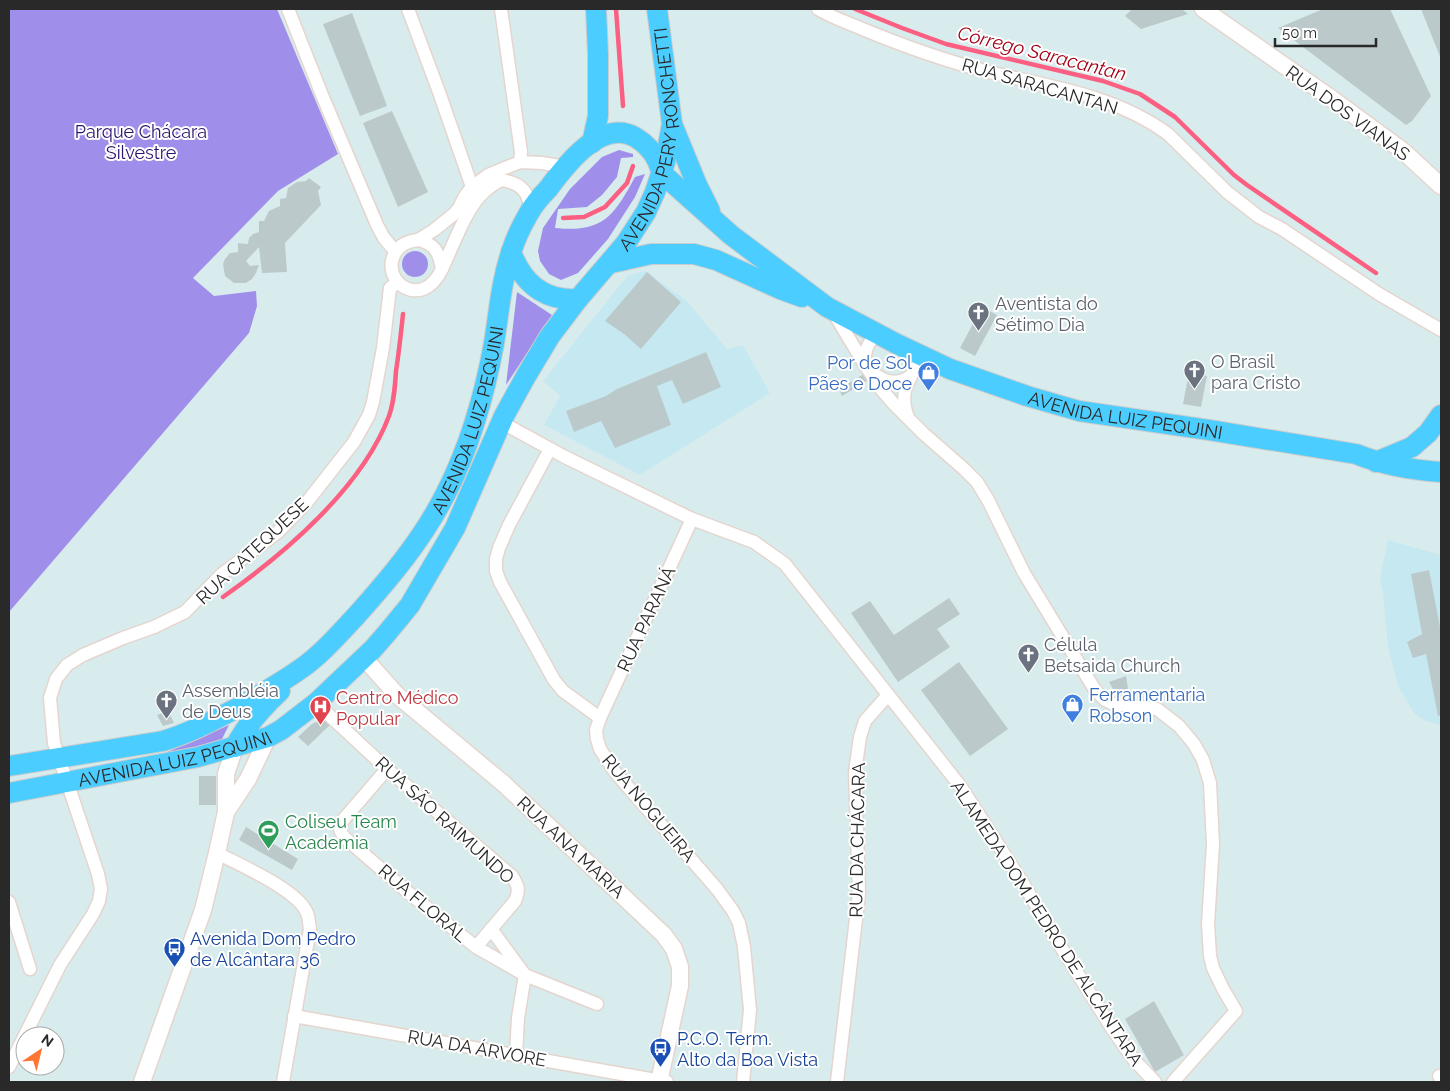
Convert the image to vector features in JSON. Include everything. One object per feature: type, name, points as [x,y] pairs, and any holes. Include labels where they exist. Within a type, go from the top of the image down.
[{"type":"main road","points":[[592,143],[598,116],[596,9]]},
{"type":"main road","name":"AVENIDA PERY RONCHETTI","points":[[611,263],[646,212],[666,162],[672,124],[657,9]]},
{"type":"main road","points":[[672,124],[697,185],[718,223]]},
{"type":"main road","name":"AVENIDA LUIZ PEQUINI","points":[[9,766],[163,741],[182,736],[236,708],[300,670],[336,638],[388,581],[418,542],[446,493],[467,444],[484,392],[511,252],[530,211],[575,156],[601,137],[621,133],[635,137],[653,152],[661,173],[731,235],[829,308]]},
{"type":"main road","points":[[511,252],[519,270],[533,286],[558,299],[578,299]]},
{"type":"main road","name":"AVENIDA LUIZ PEQUINI","points":[[9,793],[198,757],[268,738],[316,703],[364,658],[410,605],[455,528],[501,422],[526,376],[550,336],[578,299],[611,263],[652,254],[694,254],[716,260],[780,289],[829,308],[922,357],[950,369],[1068,409],[1356,454],[1376,462],[1417,470],[1441,472]]},
{"type":"main road","points":[[1376,462],[1412,447],[1428,433],[1441,416]]},
{"type":"main road","points":[[235,747],[256,716],[300,670]]},
{"type":"street","points":[[288,9],[377,225],[384,238],[395,251]]},
{"type":"street","points":[[408,9],[472,187]]},
{"type":"street","points":[[501,9],[521,152],[520,162]]},
{"type":"street","name":"RUA SARACANTAN","points":[[818,9],[880,36],[939,57],[989,72],[1089,95],[1131,112],[1168,134],[1227,192],[1259,217],[1282,229],[1380,294],[1441,330]]},
{"type":"street","name":"RUA DOS VIANAS","points":[[1203,9],[1403,151],[1441,186]]},
{"type":"street","points":[[530,211],[529,199],[523,189],[511,182],[500,180],[484,192],[475,202],[442,269],[432,285],[420,290],[408,289],[398,282],[394,276],[391,264],[395,251],[405,243],[418,240],[434,230],[454,214],[472,187],[488,175],[520,162],[565,167]]},
{"type":"street","points":[[418,240],[426,242],[438,253],[442,269]]},
{"type":"street","name":"RUA CATEQUESE","points":[[9,1067],[60,965],[93,914],[101,889],[98,874],[54,743],[50,698],[56,679],[67,666],[83,655],[122,638],[154,627],[185,612],[222,574],[278,532],[307,502],[354,442],[374,402],[390,288],[398,282]]},
{"type":"street","points":[[829,308],[892,403],[977,482],[988,500],[1024,573],[1095,690],[1113,704],[1158,709],[1179,726],[1194,744],[1203,760],[1210,783],[1213,844],[1208,924],[1210,956],[1213,968],[1236,1011],[1174,1082]]},
{"type":"street","points":[[878,334],[871,340],[866,350],[864,358],[866,365],[874,374],[887,381],[897,382],[911,376]]},
{"type":"street","points":[[908,418],[903,398],[905,389],[922,357]]},
{"type":"street","name":"ALAMEDA DOM PEDRO DE ALCÂNTARA","points":[[501,422],[550,449],[692,519],[754,542],[785,564],[961,787],[1113,1030],[1134,1060],[1155,1082]]},
{"type":"street","points":[[550,449],[509,525],[499,548],[496,559],[496,572],[554,680],[563,691],[600,718]]},
{"type":"street","name":"RUA PARANÁ","points":[[600,718],[692,519]]},
{"type":"street","name":"RUA ANA MARIA","points":[[364,658],[397,695],[504,784],[664,934],[674,949],[680,967],[680,986],[662,1082]]},
{"type":"street","name":"RUA DA CHÁCARA","points":[[837,1082],[859,893],[855,772],[860,738],[866,721],[888,695]]},
{"type":"street","name":"RUA SÃO RAIMUNDO","points":[[316,703],[387,769],[512,876],[518,885],[516,901],[476,947]]},
{"type":"street","name":"RUA NOGUEIRA","points":[[600,718],[596,730],[596,739],[600,749],[615,772],[717,889],[739,923],[744,947],[750,1010],[743,1082]]},
{"type":"street","points":[[226,812],[248,780],[268,738]]},
{"type":"street","points":[[142,1082],[203,910],[226,812],[226,774],[235,747]]},
{"type":"street","name":"RUA FLORAL","points":[[387,769],[343,820],[340,832],[410,894],[476,947]]},
{"type":"street","points":[[217,853],[283,888],[296,898],[307,912],[310,929],[283,1082]]},
{"type":"street","points":[[9,902],[30,969]]},
{"type":"street","points":[[491,929],[525,974],[518,1018],[516,1055]]},
{"type":"street","points":[[476,947],[525,974],[597,1004]]},
{"type":"street","name":"RUA DA ÁRVORE","points":[[294,1016],[662,1082]]},
{"type":"shaded area","points":[[646,271],[687,301],[727,349],[743,345],[770,393],[640,475],[544,425],[560,396],[543,381],[628,275]]},
{"type":"shaded area","points":[[1388,540],[1441,555],[1441,725],[1425,721],[1414,713],[1398,686],[1388,647],[1380,578]]},
{"type":"green space","name":"Parque Chácara Silvestre","points":[[9,9],[277,9],[338,154],[278,191],[193,278],[214,296],[256,291],[257,306],[249,333],[9,612]]},
{"type":"green space","points":[[619,150],[633,154],[633,157],[621,158],[617,177],[602,195],[587,207],[558,209],[555,228],[585,228],[605,219],[613,212],[635,177],[645,174],[635,197],[608,239],[578,273],[561,280],[549,274],[540,261],[538,251],[543,228],[570,189],[602,157]]},
{"type":"green space","points":[[415,251],[424,255],[428,264],[424,273],[415,277],[406,273],[402,264],[406,255]]},
{"type":"green space","points":[[517,292],[552,315],[506,385]]},
{"type":"green space","points":[[229,725],[220,743],[166,759],[165,753]]},
{"type":"building","points":[[1132,9],[1182,9],[1188,14],[1141,29],[1125,16]]},
{"type":"building","points":[[1323,9],[1390,9],[1431,96],[1412,121],[1406,125],[1278,28]]},
{"type":"building","points":[[1421,9],[1441,9],[1441,59]]},
{"type":"building","points":[[352,13],[387,106],[360,116],[323,24]]},
{"type":"building","points":[[392,111],[428,192],[398,207],[363,123]]},
{"type":"building","points":[[309,178],[321,187],[318,191],[321,205],[285,243],[287,272],[262,273],[259,247],[246,261],[250,266],[259,265],[252,279],[246,283],[234,283],[225,276],[223,264],[230,253],[238,252],[238,243],[248,244],[249,238],[259,232],[259,221],[264,221],[269,211],[280,206],[280,199],[286,198],[288,188],[297,182],[306,181]]},
{"type":"building","points":[[647,272],[681,302],[641,349],[605,321]]},
{"type":"building","name":"Aventista do Sétimo Dia","points":[[982,307],[997,315],[975,356],[960,348]]},
{"type":"building","points":[[706,352],[721,387],[683,404],[672,380],[657,386],[671,425],[615,448],[601,421],[574,432],[566,411],[606,396],[617,389]]},
{"type":"building","name":"O Brasil para Cristo","points":[[1189,372],[1207,376],[1201,407],[1183,404]]},
{"type":"building","points":[[864,374],[868,380],[842,396],[839,389]]},
{"type":"building","points":[[1429,570],[1441,632],[1441,715],[1438,716],[1426,654],[1413,658],[1407,642],[1422,634],[1411,574]]},
{"type":"building","points":[[949,598],[960,614],[937,629],[950,647],[898,682],[851,613],[870,601],[894,635]]},
{"type":"building","points":[[959,662],[1008,729],[970,756],[921,690]]},
{"type":"building","points":[[1126,676],[1129,695],[1117,696],[1109,682]]},
{"type":"building","name":"Assembléia de Deus","points":[[168,711],[174,723],[163,726],[157,715]]},
{"type":"building","points":[[323,719],[330,725],[308,746],[298,737],[312,724]]},
{"type":"building","points":[[199,776],[216,776],[216,805],[199,805]]},
{"type":"building","name":"Coliseu Team Academia","points":[[246,827],[298,859],[292,870],[239,840]]},
{"type":"building","points":[[1154,1001],[1184,1055],[1155,1072],[1125,1019]]},
{"type":"waterway","points":[[616,9],[623,106]]},
{"type":"waterway","name":"Córrego Saracantan","points":[[855,9],[946,44],[1103,81],[1140,94],[1175,117],[1234,175],[1247,185],[1376,273]]},
{"type":"waterway","points":[[563,218],[584,217],[605,207],[627,183],[633,166]]},
{"type":"waterway","points":[[223,597],[271,561],[319,517],[341,494],[377,443],[391,411],[403,314]]},
{"type":"place","name":"Aventista do Sétimo Dia","points":[[979,332]]},
{"type":"place","name":"O Brasil para Cristo","points":[[1195,390]]},
{"type":"place","name":"Por de Sol Pães e Doce","points":[[928,391]]},
{"type":"place","name":"Célula Betsaida Church","points":[[1028,673]]},
{"type":"place","name":"Assembléia de Deus","points":[[166,719]]},
{"type":"place","name":"Ferramentaria Robson","points":[[1073,723]]},
{"type":"place","name":"Centro Médico Popular","points":[[320,726]]},
{"type":"place","name":"Coliseu Team Academia","points":[[269,850]]},
{"type":"place","name":"Avenida Dom Pedro de Alcântara 36","points":[[174,967]]},
{"type":"place","name":"P.C.O. Term. Alto da Boa Vista","points":[[661,1067]]}]
